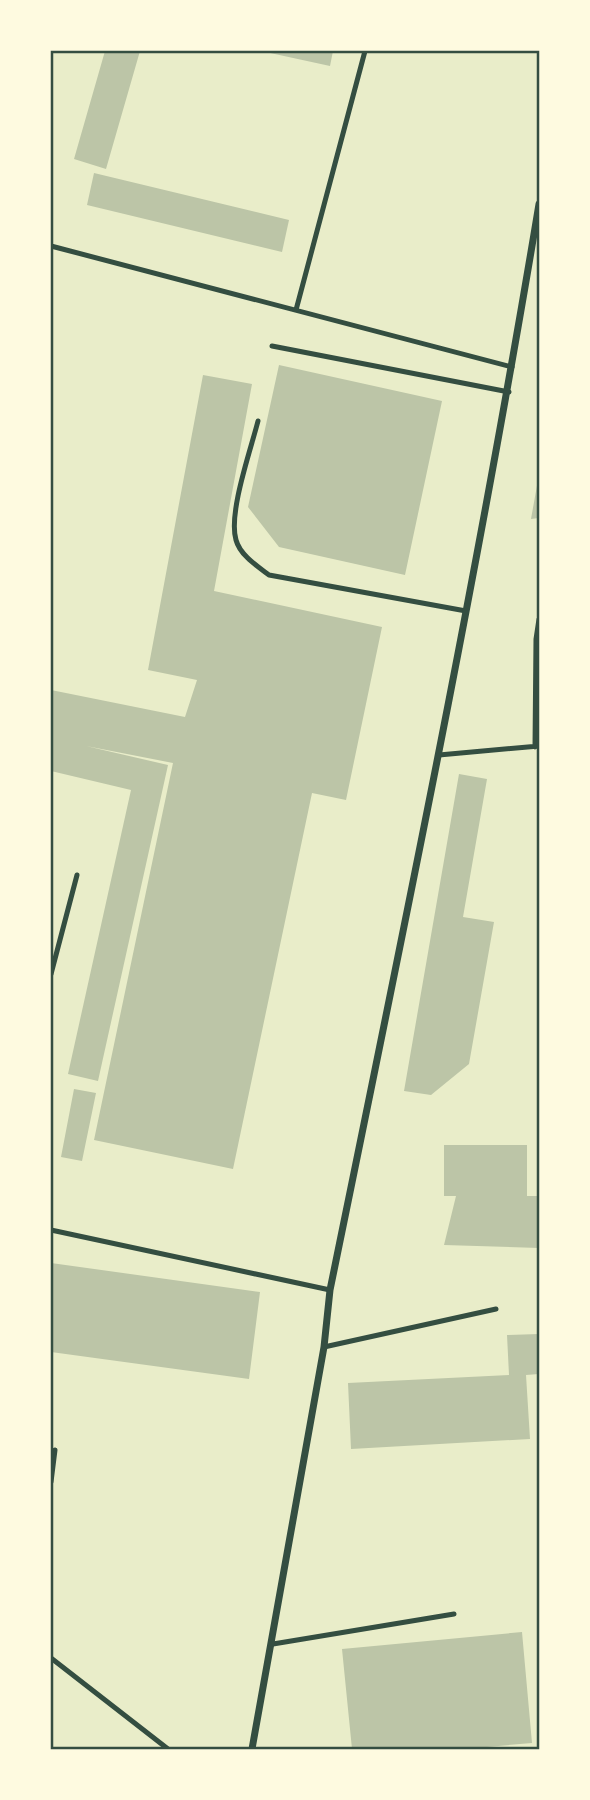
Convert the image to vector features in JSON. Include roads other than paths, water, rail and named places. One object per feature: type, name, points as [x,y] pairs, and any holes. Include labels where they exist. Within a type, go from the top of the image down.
[{"type":"street","points":[[252,1749],[273,1644],[324,1348],[330,1290],[439,755],[509,392],[539,204]]},
{"type":"lane","points":[[296,310],[365,51]]},
{"type":"lane","points":[[51,246],[512,367]]},
{"type":"lane","points":[[271,346],[509,392]]},
{"type":"lane","points":[[258,421],[236,506],[236,540],[250,561],[269,575],[466,611]]},
{"type":"lane","points":[[439,755],[537,746],[536,639],[539,619]]},
{"type":"lane","points":[[51,974],[77,874]]},
{"type":"lane","points":[[51,1230],[330,1290]]},
{"type":"lane","points":[[324,1348],[496,1309]]},
{"type":"lane","points":[[51,1482],[55,1450]]},
{"type":"lane","points":[[273,1644],[454,1614]]},
{"type":"lane","points":[[51,1658],[168,1749]]}]
